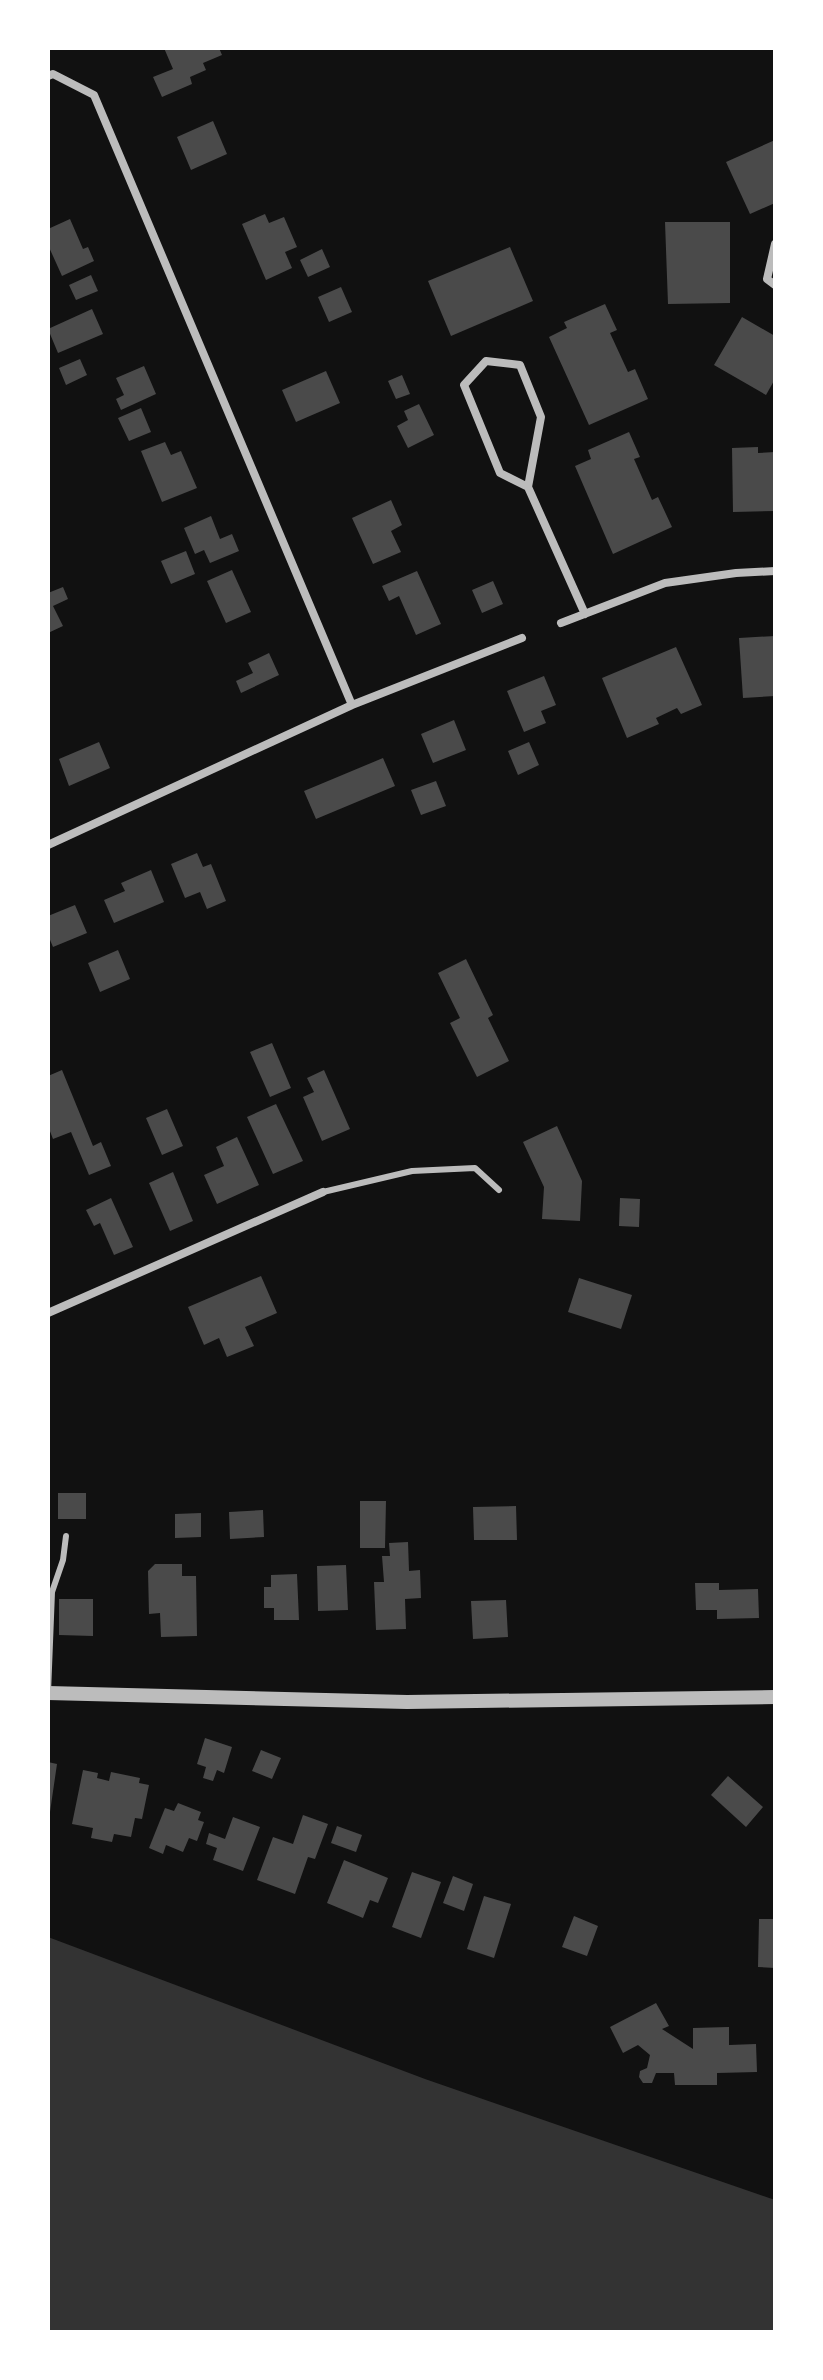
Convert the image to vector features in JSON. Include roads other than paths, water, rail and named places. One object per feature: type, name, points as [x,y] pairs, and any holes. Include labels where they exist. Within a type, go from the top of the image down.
[{"type":"street","points":[[48,76],[53,74],[94,95],[352,705]]},
{"type":"street","points":[[775,244],[767,279],[775,285]]},
{"type":"street","points":[[528,487],[500,473],[464,385],[486,361],[520,365],[541,417],[528,487],[585,614]]},
{"type":"street","points":[[561,623],[665,583],[775,571]]},
{"type":"street","points":[[48,845],[352,705],[522,638]]},
{"type":"street","points":[[48,1313],[323,1192]]},
{"type":"street","points":[[48,1693],[407,1702],[775,1697]]},
{"type":"lane","points":[[323,1192],[412,1171],[475,1168],[499,1190]]},
{"type":"lane","points":[[48,1693],[52,1592],[63,1560],[66,1536]]}]
